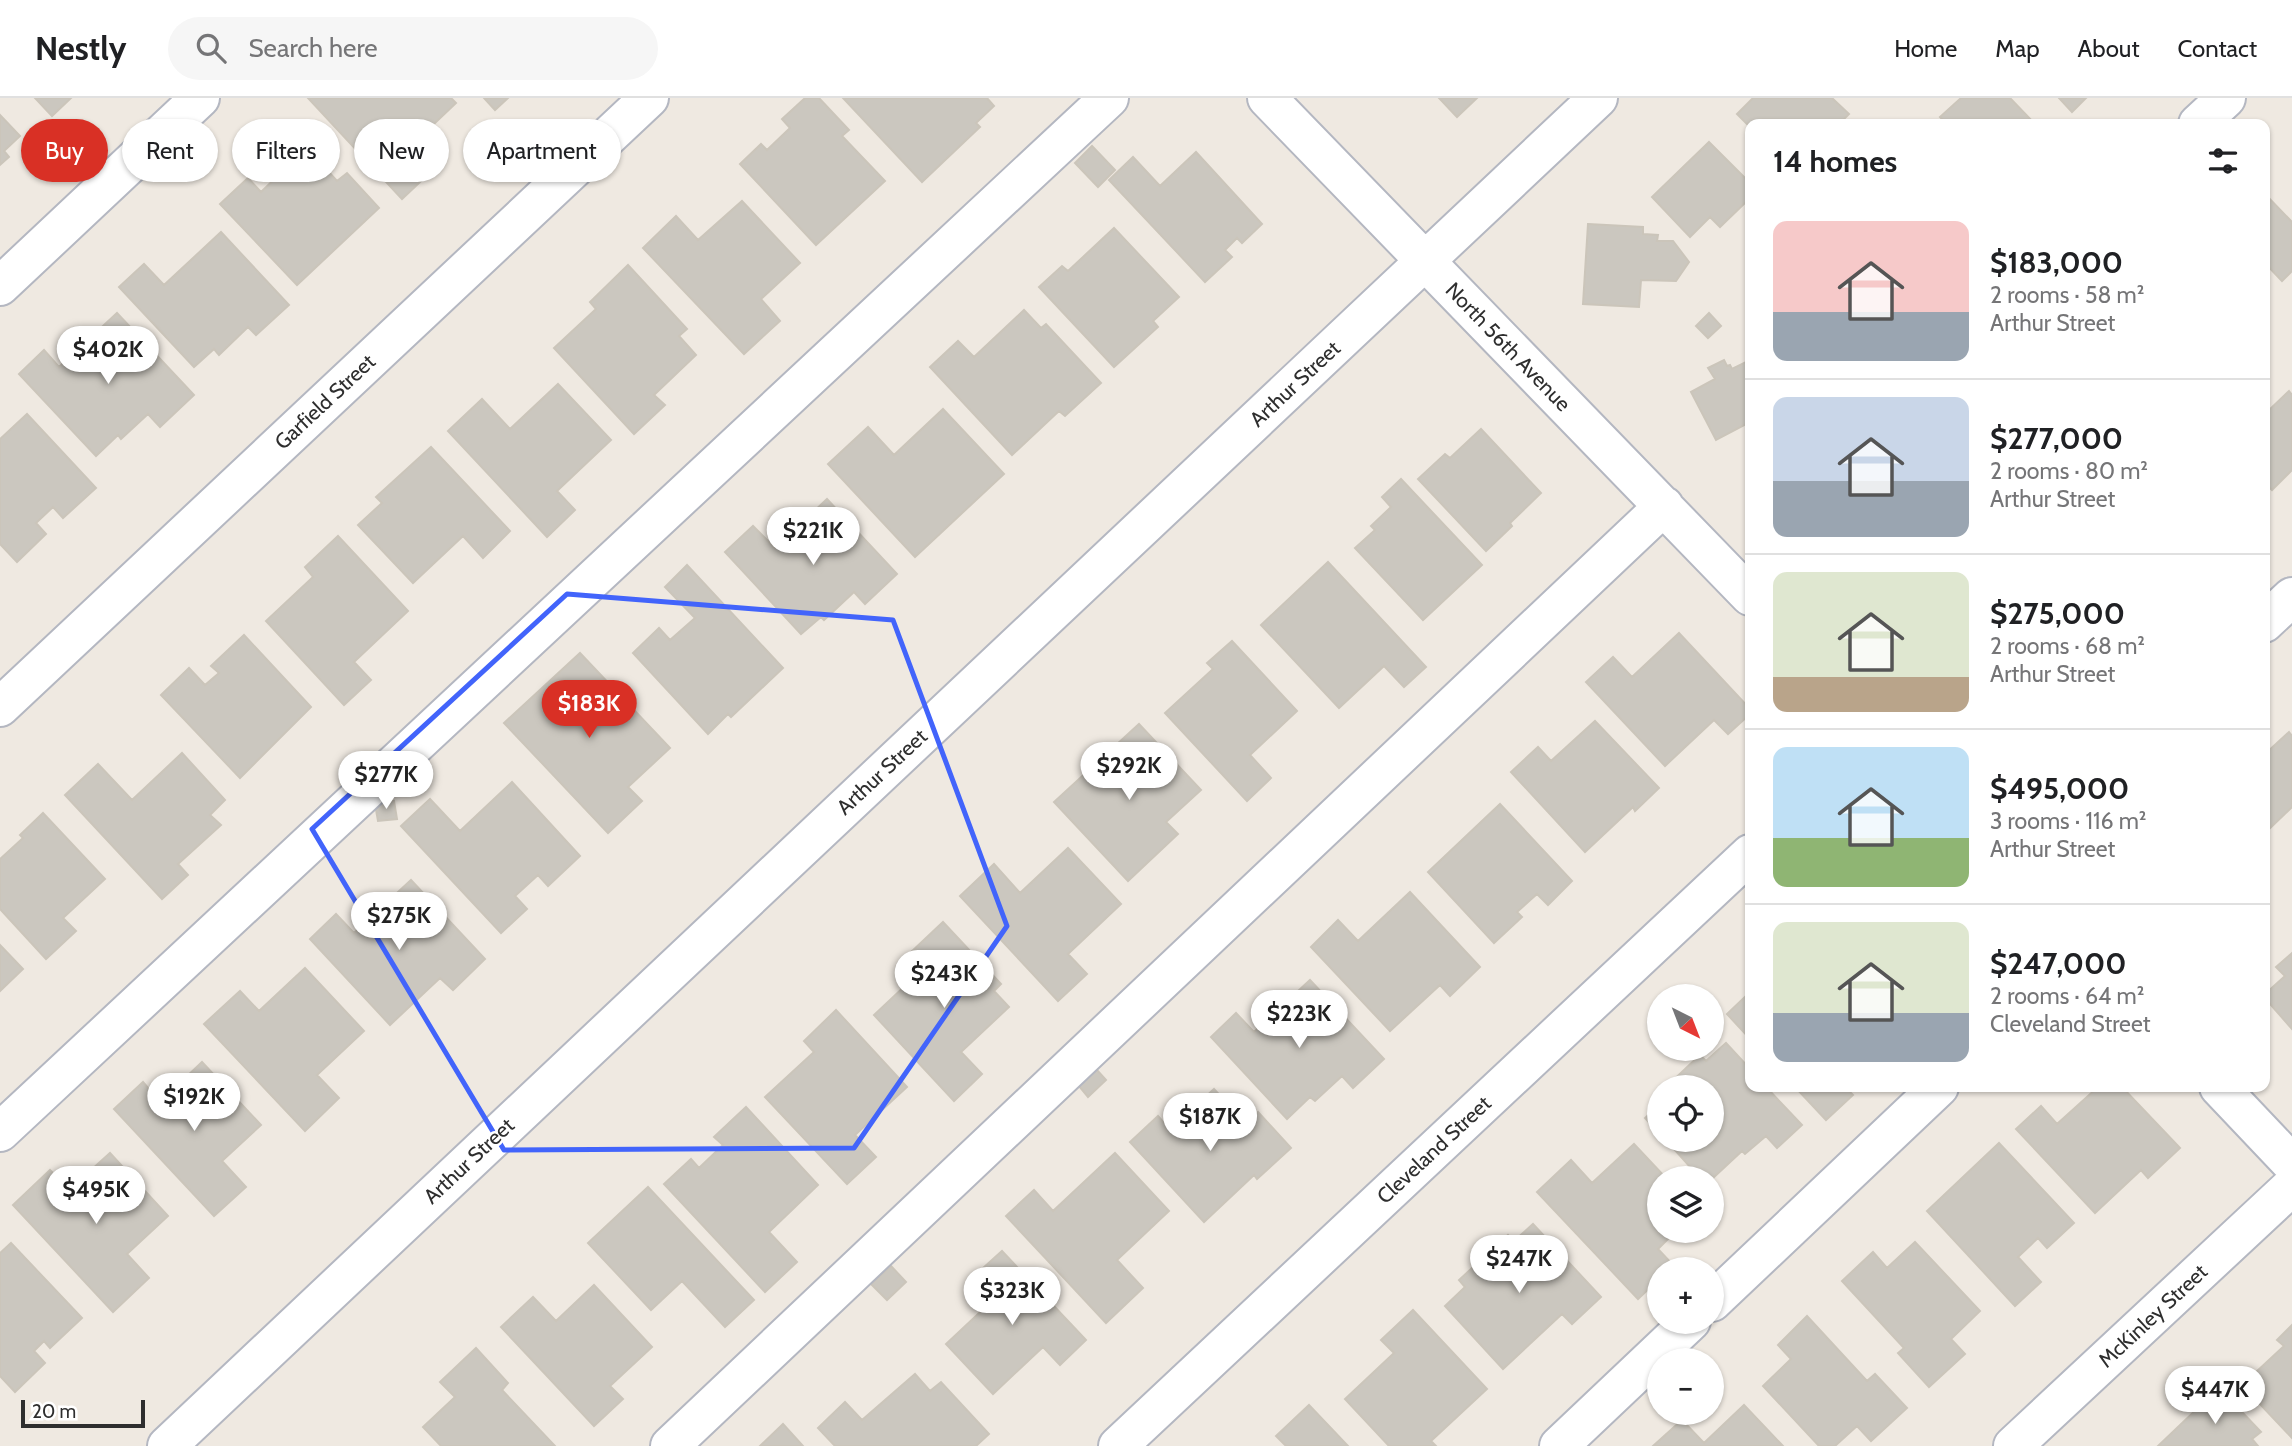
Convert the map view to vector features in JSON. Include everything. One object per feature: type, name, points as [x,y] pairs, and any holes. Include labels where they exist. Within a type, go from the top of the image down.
[{"type":"street","points":[[0,286],[200,98]]},
{"type":"street","name":"Garfield Street","points":[[0,707],[649,98]]},
{"type":"street","points":[[0,1132],[1109,98]]},
{"type":"street","name":"North 56th Avenue","points":[[1267,98],[1664,506],[1743,574]]},
{"type":"street","name":"Arthur Street","points":[[167,1446],[1598,98]]},
{"type":"street","points":[[2203,119],[2226,98]]},
{"type":"street","points":[[670,1446],[1664,506]]},
{"type":"street","points":[[2270,617],[2292,597]]},
{"type":"street","name":"Cleveland Street","points":[[1118,1446],[1745,859]]},
{"type":"street","points":[[1724,1291],[1934,1092]]},
{"type":"street","points":[[2225,1092],[2292,1164]]},
{"type":"street","name":"McKinley Street","points":[[2013,1446],[2292,1186]]},
{"type":"street","points":[[1559,1446],[1677,1334]]},
{"type":"highlighted area","points":[[567,594],[893,620],[1007,926],[854,1148],[504,1150],[312,829]]},
{"type":"building","points":[[35,98],[71,98],[52,116]]},
{"type":"building","points":[[308,98],[451,98],[456,103],[439,119],[354,119],[354,147],[340,132],[340,119],[328,119]]},
{"type":"building","points":[[484,98],[508,98],[495,110]]},
{"type":"building","points":[[805,98],[819,98],[849,130],[842,136],[885,181],[816,245],[740,164],[761,144],[767,150],[790,128],[782,119]]},
{"type":"building","points":[[843,98],[987,98],[994,106],[976,123],[980,127],[922,182]]},
{"type":"building","points":[[1439,98],[1477,98],[1457,117]]},
{"type":"building","points":[[1753,98],[1832,98],[1849,114],[1844,119],[1745,119],[1745,122],[1737,114]]},
{"type":"building","points":[[1961,98],[2010,98],[2030,119],[1942,119],[1940,117]]},
{"type":"building","points":[[2059,98],[2086,98],[2072,112]]},
{"type":"building","points":[[0,115],[20,136],[4,151],[9,157],[0,165]]},
{"type":"building","points":[[1709,142],[1745,178],[1745,203],[1720,227],[1710,217],[1690,237],[1652,197]]},
{"type":"building","points":[[1092,146],[1115,170],[1098,187],[1075,163]]},
{"type":"building","points":[[1196,152],[1262,224],[1242,243],[1237,238],[1225,250],[1232,257],[1205,282],[1109,180],[1133,157],[1160,186]]},
{"type":"building","points":[[347,173],[379,208],[297,285],[220,204],[244,182],[252,182],[261,192],[271,182],[340,182]]},
{"type":"building","points":[[386,182],[420,182],[402,199]]},
{"type":"building","points":[[2270,199],[2292,222],[2292,271],[2282,281],[2270,268]]},
{"type":"building","points":[[742,201],[800,263],[761,299],[780,321],[744,354],[643,248],[676,216],[698,240]]},
{"type":"building","points":[[1588,224],[1643,227],[1643,234],[1658,235],[1657,241],[1673,241],[1689,262],[1676,281],[1641,280],[1639,307],[1583,304]]},
{"type":"building","points":[[1114,228],[1179,297],[1153,321],[1158,327],[1114,367],[1039,287],[1062,266],[1068,271]]},
{"type":"building","points":[[221,232],[289,305],[256,335],[248,327],[219,355],[214,349],[194,367],[119,287],[144,264],[164,285]]},
{"type":"building","points":[[628,265],[687,329],[679,336],[696,355],[654,395],[665,405],[634,434],[554,348],[596,309],[590,302]]},
{"type":"building","points":[[1024,310],[1041,328],[1046,324],[1101,383],[1065,416],[1059,411],[1012,455],[930,367],[958,341],[974,357]]},
{"type":"building","points":[[117,313],[194,395],[160,427],[148,414],[121,439],[118,435],[96,456],[19,374],[44,350],[59,367]]},
{"type":"building","points":[[1709,313],[1721,326],[1708,338],[1696,326]]},
{"type":"building","points":[[1724,360],[1732,369],[1745,362],[1745,425],[1716,440],[1691,392],[1715,379],[1708,368]]},
{"type":"building","points":[[558,384],[611,440],[557,491],[575,510],[547,537],[448,431],[482,399],[510,429]]},
{"type":"building","points":[[2289,391],[2292,395],[2292,470],[2272,490],[2270,488],[2270,409]]},
{"type":"building","points":[[943,409],[1004,474],[915,557],[828,464],[868,427],[894,455]]},
{"type":"building","points":[[27,414],[96,488],[63,518],[53,507],[36,523],[46,534],[17,562],[0,544],[0,439]]},
{"type":"building","points":[[1481,429],[1541,493],[1486,551],[1418,479],[1445,454],[1450,458]]},
{"type":"building","points":[[431,447],[510,531],[483,558],[463,536],[413,583],[358,525],[382,503],[376,497]]},
{"type":"building","points":[[1401,479],[1482,565],[1423,620],[1355,548],[1375,530],[1371,526],[1391,507],[1382,497]]},
{"type":"building","points":[[827,499],[897,574],[865,604],[854,592],[824,620],[821,617],[801,634],[725,552],[753,526],[775,548]]},
{"type":"building","points":[[338,536],[408,611],[354,662],[371,680],[344,705],[266,621],[313,577],[305,567]]},
{"type":"building","points":[[1328,562],[1426,667],[1404,687],[1384,666],[1339,708],[1261,625]]},
{"type":"building","points":[[687,565],[783,668],[731,717],[728,714],[708,734],[633,653],[659,628],[670,640],[695,618],[665,587]]},
{"type":"building","points":[[1679,633],[1745,704],[1745,719],[1728,734],[1714,720],[1665,766],[1586,682],[1613,657],[1632,677]]},
{"type":"building","points":[[244,635],[311,707],[240,778],[161,695],[189,668],[205,685],[219,673],[211,666]]},
{"type":"building","points":[[1232,641],[1297,711],[1250,755],[1271,778],[1247,801],[1165,713],[1213,669],[1207,663]]},
{"type":"building","points":[[580,653],[670,748],[628,787],[642,801],[608,833],[504,723]]},
{"type":"building","points":[[1595,721],[1659,788],[1635,811],[1633,807],[1585,852],[1511,772],[1538,747],[1551,761]]},
{"type":"building","points":[[1139,724],[1201,790],[1166,822],[1178,834],[1128,881],[1054,802]]},
{"type":"building","points":[[2289,732],[2292,736],[2292,807],[2270,828],[2270,749]]},
{"type":"building","points":[[182,753],[225,800],[210,815],[221,825],[178,864],[188,875],[162,899],[65,795],[98,764],[132,800]]},
{"type":"building","points":[[512,782],[580,856],[548,886],[538,875],[515,896],[527,909],[501,933],[401,826],[430,799],[460,831]]},
{"type":"building","points":[[394,801],[397,819],[378,821],[375,804]]},
{"type":"building","points":[[1500,804],[1572,881],[1548,905],[1537,894],[1517,912],[1522,917],[1494,943],[1428,872]]},
{"type":"building","points":[[43,813],[105,879],[63,918],[76,931],[46,959],[0,909],[0,859],[23,838],[20,835]]},
{"type":"building","points":[[1068,848],[1121,904],[1068,954],[1087,974],[1058,1001],[960,896],[994,864],[1020,893]]},
{"type":"building","points":[[411,880],[485,959],[453,990],[440,978],[390,1025],[310,939],[336,914],[354,933]]},
{"type":"building","points":[[1410,892],[1480,967],[1450,996],[1440,985],[1390,1031],[1311,947],[1338,920],[1358,941]]},
{"type":"building","points":[[943,922],[1001,984],[994,991],[1009,1007],[961,1052],[982,1074],[954,1101],[874,1015],[924,968],[910,953]]},
{"type":"building","points":[[0,945],[23,969],[0,991]]},
{"type":"building","points":[[2292,953],[2292,1029],[2270,1004],[2270,990],[2285,976],[2276,967]]},
{"type":"building","points":[[305,968],[364,1031],[317,1075],[339,1098],[305,1131],[204,1024],[240,991],[259,1011]]},
{"type":"building","points":[[1310,980],[1384,1059],[1353,1088],[1342,1076],[1315,1101],[1310,1097],[1287,1119],[1211,1037],[1236,1013],[1254,1032]]},
{"type":"building","points":[[1745,997],[1745,1034],[1727,1014]]},
{"type":"building","points":[[836,1010],[907,1087],[855,1135],[876,1157],[847,1184],[765,1097],[814,1052],[804,1041]]},
{"type":"building","points":[[1726,1043],[1745,1064],[1745,1092],[1771,1092],[1802,1125],[1777,1148],[1766,1136],[1745,1154],[1742,1151],[1724,1168],[1689,1166],[1677,1152],[1724,1152],[1724,1075],[1679,1075],[1694,1061],[1724,1061]]},
{"type":"building","points":[[202,1062],[261,1125],[222,1161],[246,1187],[214,1216],[114,1109],[143,1082],[160,1102]]},
{"type":"building","points":[[1096,1069],[1106,1080],[1088,1097],[1079,1086]]},
{"type":"building","points":[[1214,1089],[1245,1123],[1258,1112],[1291,1148],[1257,1179],[1254,1175],[1204,1222],[1130,1142],[1158,1116],[1170,1130]]},
{"type":"building","points":[[1800,1092],[1850,1092],[1853,1095],[1826,1120]]},
{"type":"building","points":[[2092,1092],[2127,1092],[2180,1148],[2148,1178],[2141,1170],[2095,1213],[2016,1129],[2041,1106],[2057,1124]]},
{"type":"building","points":[[746,1107],[818,1185],[769,1232],[797,1262],[765,1292],[664,1184],[691,1159],[699,1168],[723,1145],[714,1137]]},
{"type":"building","points":[[1999,1143],[2074,1223],[2047,1248],[2038,1238],[2018,1257],[2041,1282],[2015,1306],[1927,1211]]},
{"type":"building","points":[[1634,1144],[1655,1166],[1647,1166],[1647,1243],[1664,1243],[1658,1249],[1666,1257],[1647,1257],[1647,1290],[1638,1299],[1537,1192],[1571,1160],[1592,1183]]},
{"type":"building","points":[[110,1153],[168,1216],[127,1254],[149,1278],[113,1312],[13,1205],[50,1170],[69,1190]]},
{"type":"building","points":[[1115,1153],[1169,1211],[1117,1260],[1143,1288],[1106,1323],[1006,1216],[1034,1190],[1053,1211]]},
{"type":"building","points":[[648,1187],[754,1300],[725,1327],[682,1281],[651,1310],[588,1243]]},
{"type":"building","points":[[1533,1224],[1601,1297],[1572,1324],[1562,1314],[1503,1369],[1445,1306],[1465,1287],[1459,1280],[1508,1235],[1514,1241]]},
{"type":"building","points":[[1915,1242],[1980,1311],[1951,1339],[1965,1354],[1929,1387],[1898,1353],[1904,1348],[1842,1281],[1873,1252],[1887,1268]]},
{"type":"building","points":[[11,1243],[82,1318],[50,1348],[44,1341],[34,1351],[45,1363],[15,1392],[0,1376],[0,1253]]},
{"type":"building","points":[[1002,1251],[1086,1340],[1060,1365],[1043,1347],[993,1394],[946,1344],[993,1300],[972,1278]]},
{"type":"building","points":[[891,1266],[906,1282],[887,1300],[871,1284]]},
{"type":"building","points":[[594,1285],[652,1347],[610,1386],[623,1399],[594,1426],[501,1327],[533,1297],[556,1321]]},
{"type":"building","points":[[1413,1310],[1487,1389],[1431,1441],[1436,1446],[1389,1446],[1345,1399],[1394,1353],[1381,1340]]},
{"type":"building","points":[[1807,1316],[1867,1381],[1875,1374],[1907,1408],[1871,1441],[1857,1426],[1835,1446],[1819,1446],[1763,1386],[1791,1359],[1778,1345]]},
{"type":"building","points":[[2292,1325],[2292,1438],[2242,1385],[2284,1346],[2277,1340]]},
{"type":"building","points":[[476,1348],[508,1383],[502,1390],[555,1446],[441,1446],[423,1427],[455,1397],[440,1382]]},
{"type":"building","points":[[915,1374],[930,1391],[941,1382],[989,1434],[976,1446],[835,1446],[818,1428],[845,1402],[862,1420]]},
{"type":"building","points":[[2219,1388],[2261,1432],[2252,1439],[2258,1446],[2158,1446]]},
{"type":"building","points":[[1309,1405],[1348,1446],[1286,1446],[1276,1436]]},
{"type":"building","points":[[1744,1405],[1783,1446],[1653,1446],[1676,1425],[1687,1425],[1704,1443]]},
{"type":"building","points":[[783,1424],[803,1446],[760,1446]]}]
